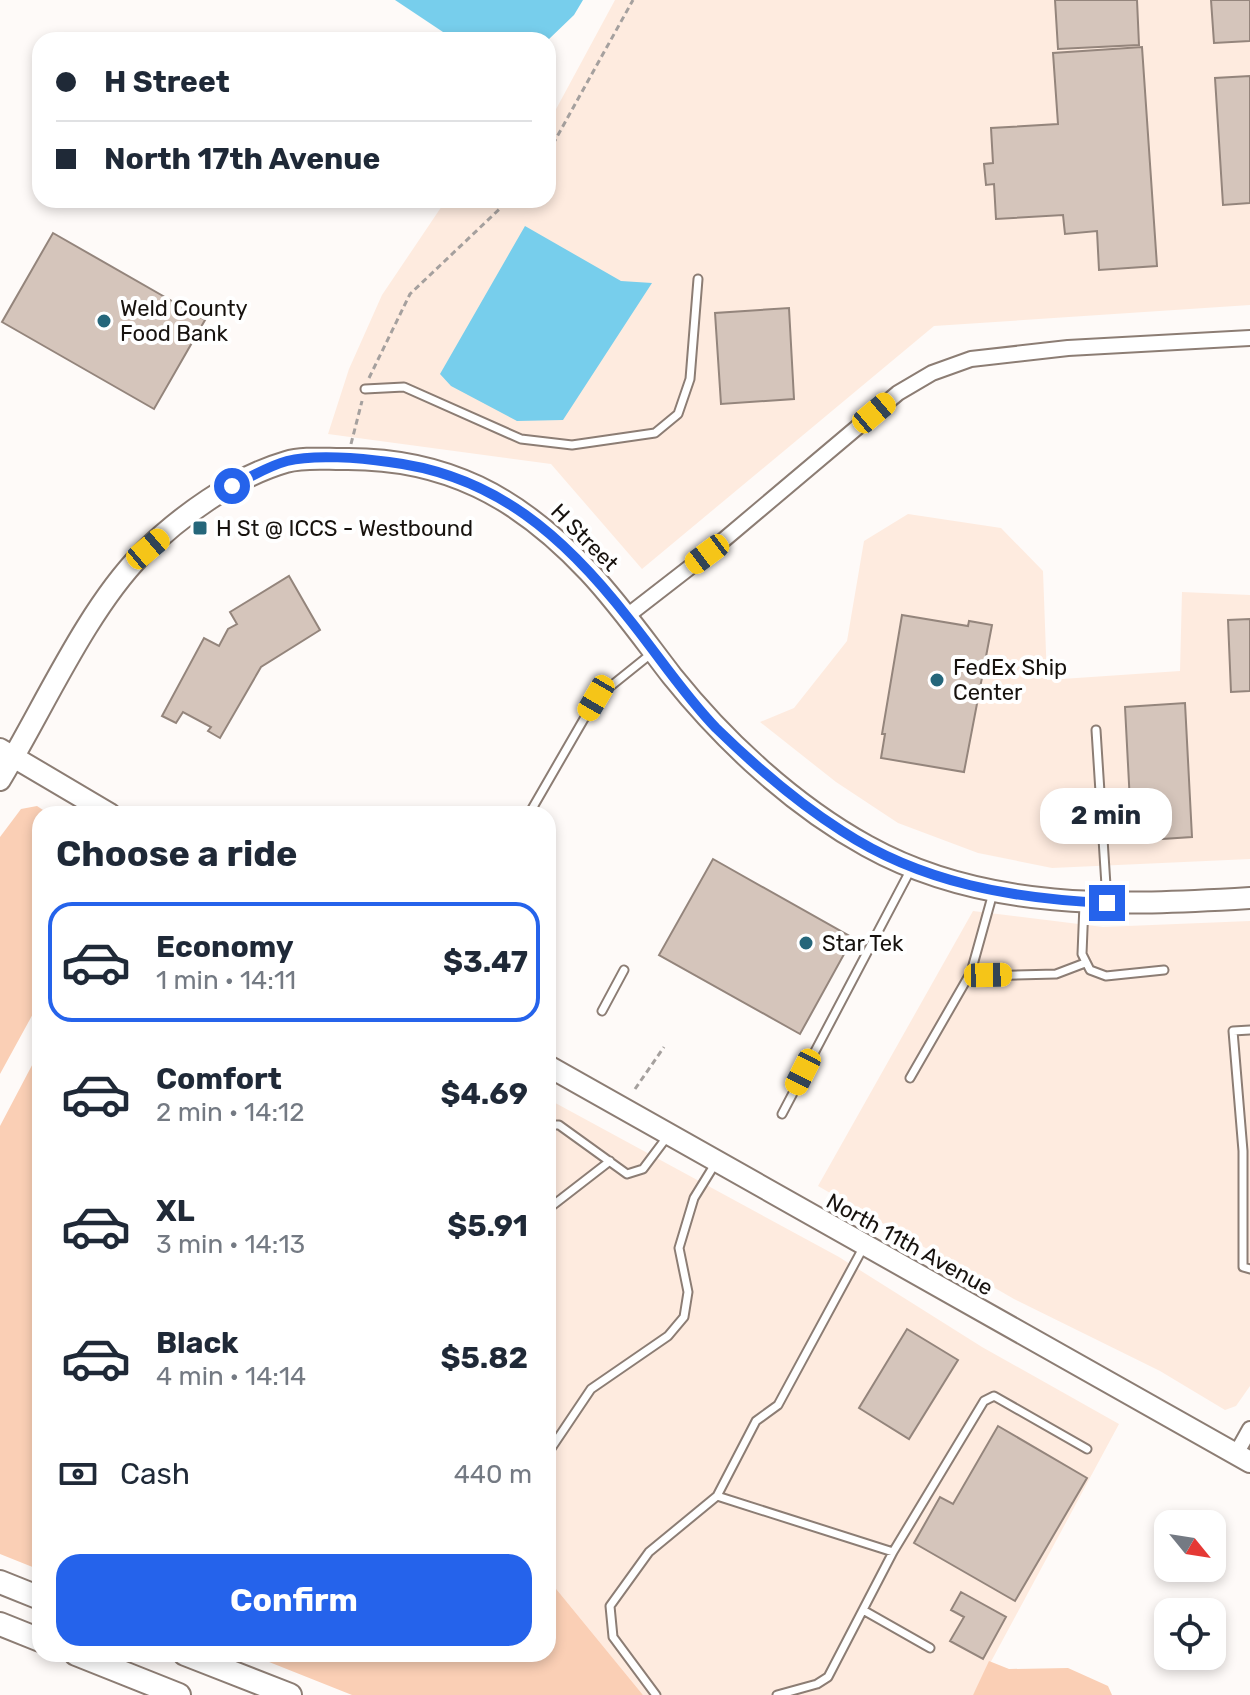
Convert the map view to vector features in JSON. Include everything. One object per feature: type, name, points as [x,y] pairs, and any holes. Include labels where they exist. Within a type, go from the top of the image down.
[{"type":"main road","points":[[0,1582],[32,1595]]},
{"type":"main road","points":[[0,1624],[32,1637]]},
{"type":"main road","points":[[96,1662],[179,1695]]},
{"type":"main road","points":[[206,1662],[288,1694]]},
{"type":"street","points":[[627,616],[898,393],[932,373],[971,359],[1019,352],[1250,338]]},
{"type":"street","name":"H Street","points":[[0,780],[7,753],[106,597],[142,554],[232,486],[288,461],[347,459],[426,466],[481,486],[524,510],[590,573],[716,727],[805,805],[842,831],[912,867],[994,891],[1107,903],[1250,898]]},
{"type":"street","points":[[7,753],[96,806]]},
{"type":"street","name":"North 11th Avenue","points":[[556,1071],[1243,1458]]},
{"type":"street","points":[[1243,1458],[1250,1429]]},
{"type":"lane","points":[[365,389],[404,387],[521,439],[572,445],[655,433],[678,414],[690,379],[698,279]]},
{"type":"lane","points":[[534,806],[596,698],[654,652]]},
{"type":"lane","points":[[1096,730],[1109,880],[1107,903]]},
{"type":"lane","points":[[782,1114],[912,867]]},
{"type":"lane","points":[[910,1078],[971,972],[994,891]]},
{"type":"lane","points":[[1085,902],[1085,963],[1097,974],[1106,976],[1164,970]]},
{"type":"lane","points":[[971,972],[979,976],[1056,974],[1085,963]]},
{"type":"lane","points":[[602,1011],[624,970]]},
{"type":"lane","points":[[1250,1030],[1233,1031],[1247,1151],[1243,1267],[1250,1269]]},
{"type":"lane","points":[[556,1125],[627,1174],[643,1169],[669,1135]]},
{"type":"lane","points":[[556,1203],[610,1161]]},
{"type":"lane","points":[[556,1441],[591,1389],[668,1336],[684,1317],[688,1292],[679,1248],[694,1198],[717,1163]]},
{"type":"lane","points":[[656,1695],[613,1637],[610,1606],[649,1552],[717,1496],[756,1421],[778,1405],[864,1246]]},
{"type":"lane","points":[[777,1695],[817,1684],[828,1677],[893,1552],[984,1401],[994,1396],[1087,1449]]},
{"type":"lane","points":[[717,1496],[893,1552]]},
{"type":"lane","points":[[863,1610],[930,1648]]},
{"type":"path","points":[[556,139],[633,0]]},
{"type":"path","points":[[347,459],[365,389],[410,294],[501,208]]},
{"type":"path","points":[[635,1089],[664,1047]]},
{"type":"shaded area","points":[[615,0],[1250,0],[1250,305],[934,326],[642,569],[551,464],[328,434],[349,369],[382,295],[441,208],[556,208],[556,109]]},
{"type":"shaded area","points":[[908,514],[1001,528],[1043,571],[1047,680],[1180,671],[1182,592],[1250,595],[1250,859],[1052,868],[978,853],[898,823],[836,782],[760,722],[794,708],[847,641],[864,541]]},
{"type":"shaded area","points":[[32,807],[32,1016],[0,1074],[0,837],[21,809]]},
{"type":"shaded area","points":[[973,911],[1103,927],[1250,921],[1250,1386],[1236,1406],[1225,1410],[1160,1371],[1014,1299],[818,1186]]},
{"type":"shaded area","points":[[32,1065],[32,1567],[0,1554],[0,1126]]},
{"type":"shaded area","points":[[556,1103],[839,1257],[982,1347],[1119,1424],[973,1695],[643,1695],[556,1589]]},
{"type":"shaded area","points":[[556,1589],[643,1695],[352,1695],[269,1662],[556,1662]]},
{"type":"shaded area","points":[[989,1661],[1009,1669],[1068,1668],[1108,1686],[1112,1695],[973,1695]]},
{"type":"water","points":[[395,0],[583,0],[574,15],[556,32],[443,32]]},
{"type":"water","points":[[525,226],[621,281],[652,283],[563,420],[517,421],[451,386],[440,374]]},
{"type":"building","points":[[1055,0],[1137,0],[1139,45],[1058,49]]},
{"type":"building","points":[[1211,0],[1250,0],[1250,41],[1214,43]]},
{"type":"building","points":[[1142,47],[1157,266],[1099,270],[1097,231],[1065,234],[1063,215],[996,219],[994,184],[986,185],[984,164],[993,163],[991,128],[1058,124],[1053,53]]},
{"type":"building","points":[[1250,76],[1250,203],[1223,205],[1215,78]]},
{"type":"building","name":"Weld County Food Bank","points":[[53,233],[205,320],[154,409],[2,322]]},
{"type":"building","points":[[789,308],[794,399],[721,404],[715,313]]},
{"type":"building","points":[[289,576],[320,630],[261,667],[220,738],[208,731],[211,727],[183,712],[176,723],[162,716],[204,638],[219,646],[228,629],[237,624],[230,612]]},
{"type":"building","name":"FedEx Ship Center","points":[[902,615],[968,626],[969,621],[992,625],[964,772],[881,758],[885,734],[882,734]]},
{"type":"building","points":[[1250,619],[1250,691],[1231,692],[1228,620]]},
{"type":"building","points":[[1185,703],[1192,837],[1132,841],[1125,707]]},
{"type":"building","points":[[713,859],[853,938],[800,1034],[659,955]]},
{"type":"building","points":[[907,1329],[958,1360],[909,1439],[859,1408]]},
{"type":"building","points":[[998,1426],[1087,1478],[1015,1601],[914,1543],[940,1497],[953,1504]]},
{"type":"building","points":[[961,1592],[1006,1617],[983,1659],[950,1641],[964,1617],[951,1610]]},
{"type":"place","name":"Weld County Food Bank","points":[[104,321]]},
{"type":"place","name":"H St @ ICCS - Westbound","points":[[200,528]]},
{"type":"place","name":"FedEx Ship Center","points":[[937,680]]},
{"type":"place","name":"Star Tek","points":[[806,943]]},
{"type":"route","points":[[232,486],[288,461],[347,459],[426,466],[481,486],[524,510],[561,544],[627,616],[716,727],[805,805],[842,831],[905,865],[957,883],[1026,897],[1107,903]]}]
